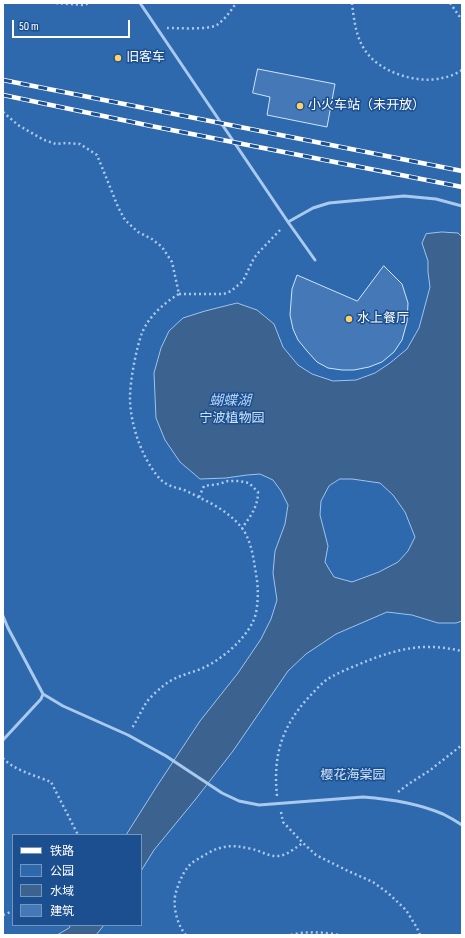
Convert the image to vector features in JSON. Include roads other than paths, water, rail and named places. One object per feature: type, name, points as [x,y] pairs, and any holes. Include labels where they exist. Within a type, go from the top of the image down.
[{"type":"lane","points":[[140,3],[315,260]]},
{"type":"lane","points":[[288,222],[313,208],[329,203],[404,196],[436,198],[462,206]]},
{"type":"lane","points":[[3,616],[43,694],[63,706],[128,735],[166,756],[222,793],[239,801],[259,805],[363,797],[421,806],[444,814],[462,825]]},
{"type":"lane","points":[[3,740],[41,699],[43,694]]},
{"type":"water","name":"蝴蝶湖","points":[[442,232],[458,233],[462,237],[462,621],[456,623],[438,623],[412,615],[387,612],[336,634],[306,654],[288,671],[233,751],[154,850],[142,869],[142,834],[127,834],[200,721],[238,673],[261,639],[271,619],[277,600],[273,573],[275,551],[285,524],[288,505],[281,491],[273,480],[260,474],[200,479],[180,462],[165,440],[156,418],[154,373],[161,348],[169,331],[183,318],[237,303],[257,310],[274,324],[283,347],[298,365],[312,374],[333,381],[356,380],[375,373],[407,349],[419,328],[430,287],[428,261],[422,243],[426,234]],"holes":[[[340,479],[380,483],[393,495],[405,512],[415,537],[408,551],[398,562],[379,572],[352,582],[334,577],[325,562],[328,546],[320,515],[321,501],[329,486]]]},
{"type":"water","points":[[70,926],[103,926],[96,935],[57,935]]},
{"type":"railway","points":[[3,80],[462,171]]},
{"type":"railway","points":[[3,95],[151,126],[462,187]]},
{"type":"place","name":"旧客车","points":[[118,58]]},
{"type":"place","name":"小火车站（未开放）","points":[[300,106]]},
{"type":"place","name":"水上餐厅","points":[[349,319]]},
{"type":"park label","name":"宁波植物园","points":[[232,419]]},
{"type":"park label","name":"樱花海棠园","points":[[353,776]]}]
